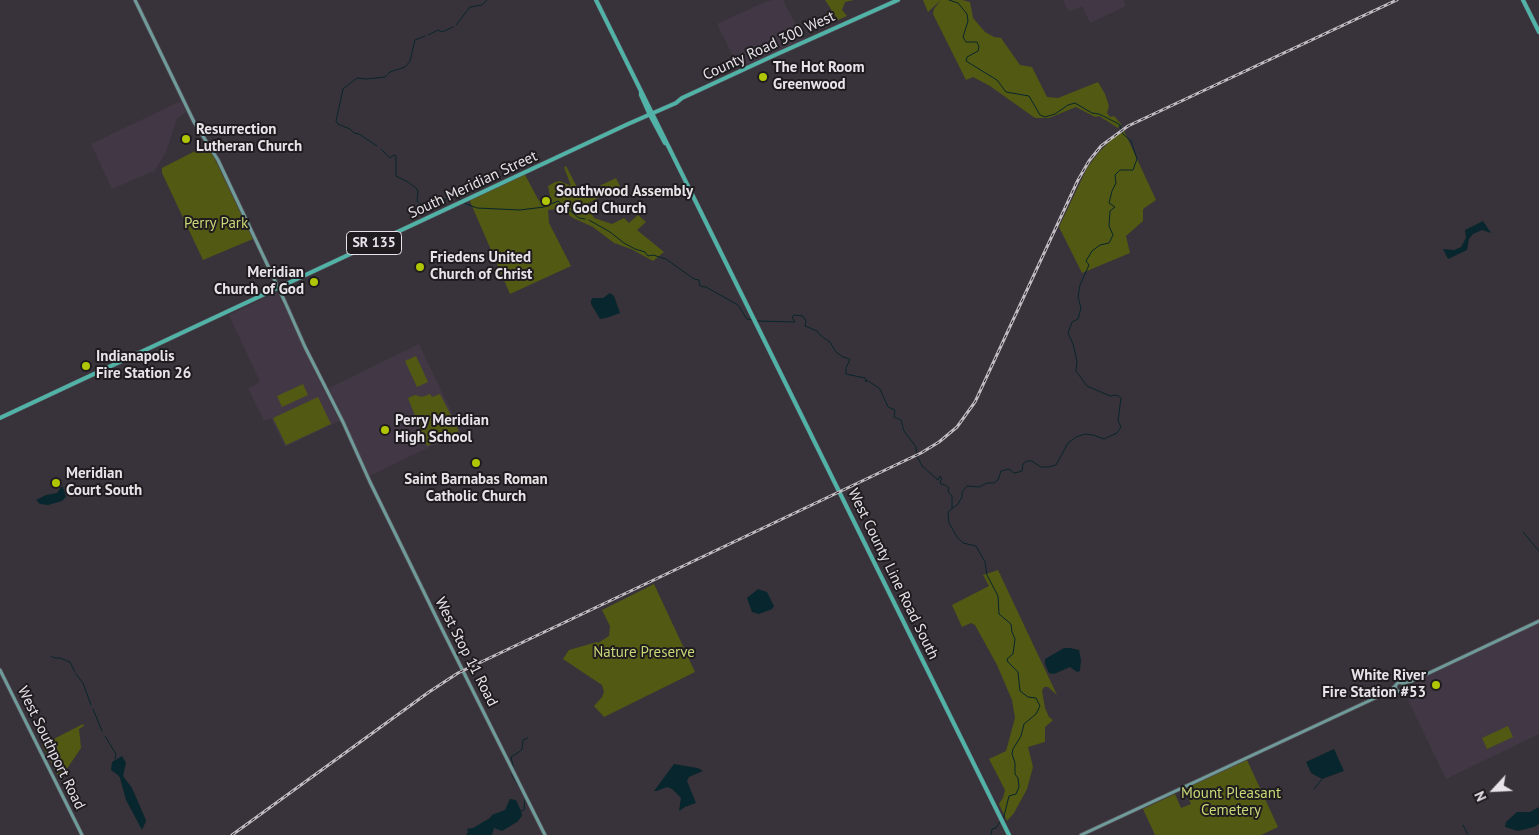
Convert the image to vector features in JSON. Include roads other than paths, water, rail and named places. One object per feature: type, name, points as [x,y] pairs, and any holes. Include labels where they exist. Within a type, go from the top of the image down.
[{"type":"main road","name":"West Stop 11 Road","points":[[135,0],[190,113],[216,157],[304,348],[351,438],[440,625],[545,835]]},
{"type":"main road","name":"West County Line Road South","points":[[596,0],[641,92],[644,93],[651,113],[668,142],[667,144],[1009,835]]},
{"type":"main road","name":"County Road 300 West","points":[[651,113],[897,0]]},
{"type":"main road","points":[[1523,0],[1539,32]]},
{"type":"main road","name":"South Meridian Street","points":[[0,418],[651,113]]},
{"type":"main road","points":[[1390,691],[1399,682],[1412,681],[1539,621]]},
{"type":"main road","name":"West Southport Road","points":[[0,670],[82,835]]},
{"type":"main road","points":[[1081,835],[1390,691],[1402,691],[1412,681]]},
{"type":"main road","points":[[1402,683],[1404,688]]},
{"type":"main road","points":[[1396,685],[1398,690]]},
{"type":"water","points":[[1483,221],[1491,233],[1482,230],[1473,234],[1469,239],[1467,250],[1448,259],[1443,249],[1454,250],[1461,247],[1466,238],[1465,230]]},
{"type":"water","points":[[610,293],[614,296],[620,313],[600,319],[591,304],[591,300],[593,298],[603,298]]},
{"type":"water","points":[[63,487],[66,497],[62,501],[48,505],[40,504],[36,500],[46,495],[57,493]]},
{"type":"water","points":[[758,589],[767,592],[774,606],[772,609],[759,614],[752,612],[747,598]]},
{"type":"water","points":[[1064,648],[1079,650],[1081,660],[1080,671],[1077,672],[1070,667],[1054,674],[1049,673],[1045,659]]},
{"type":"water","points":[[1334,749],[1344,771],[1322,779],[1311,773],[1306,762]]},
{"type":"water","points":[[122,756],[126,763],[123,776],[132,788],[146,821],[142,830],[126,800],[120,778],[111,770],[112,762]]},
{"type":"water","points":[[674,764],[698,768],[703,771],[689,777],[687,781],[696,803],[679,811],[681,798],[672,789],[667,787],[654,791]]},
{"type":"water","points":[[510,799],[516,800],[521,811],[522,816],[517,822],[502,831],[494,828],[492,835],[466,835],[467,829],[473,828],[492,815],[505,810]]},
{"type":"water","points":[[1539,807],[1539,824],[1534,827],[1518,831],[1505,827],[1506,822],[1517,812],[1530,812]]},
{"type":"waterway","points":[[456,25],[470,7],[482,5],[487,0]]},
{"type":"waterway","points":[[949,0],[958,3],[967,14],[968,21],[963,37],[966,42],[977,42],[979,47],[978,51],[967,57],[966,61],[997,80],[1006,92],[1029,96],[1040,115],[1045,117],[1055,114],[1068,105],[1075,103],[1092,113],[1099,114],[1119,124],[1123,134],[1131,141],[1137,159],[1133,170],[1120,170],[1115,175],[1116,183],[1109,203],[1115,207],[1110,211],[1109,226],[1113,235],[1109,243],[1100,245],[1092,251],[1086,261],[1089,265],[1080,285],[1078,297],[1081,308],[1078,319],[1072,322],[1068,333],[1077,361],[1076,371],[1087,386],[1110,396],[1117,395],[1121,398],[1118,421],[1121,427],[1117,433],[1104,439],[1085,434],[1076,437],[1068,443],[1056,465],[1041,467],[1032,461],[1027,461],[1023,464],[1022,471],[1014,473],[1009,469],[1001,471],[998,480],[994,483],[987,483],[979,487],[967,486],[962,492],[962,497],[958,504],[948,514],[949,523],[957,537],[963,543],[976,546],[985,562],[987,575],[998,596],[999,614],[1011,624],[1015,639],[1013,654],[1007,659],[1008,662],[1018,672],[1020,691],[1028,697],[1036,698],[1040,706],[1036,714],[1024,724],[1021,736],[1013,749],[1015,774],[1018,778],[1019,787],[1016,794],[1009,796],[1003,820]]},
{"type":"waterway","points":[[428,35],[438,30],[442,32],[453,27]]},
{"type":"waterway","points":[[377,146],[359,134],[338,124],[336,121],[343,89],[357,78],[385,77],[390,72],[405,67],[410,61],[415,40],[425,36]]},
{"type":"waterway","points":[[381,149],[390,158],[394,155],[396,156],[396,176],[417,189],[417,201],[426,208],[454,196],[461,200]]},
{"type":"waterway","points":[[464,203],[477,208],[520,210],[544,207],[558,201],[579,218],[585,219]]},
{"type":"waterway","points":[[589,220],[610,232],[624,243],[645,252],[648,256],[653,255],[666,259],[694,279],[699,280],[700,286],[706,287],[738,305],[747,319],[752,320]]},
{"type":"waterway","points":[[757,321],[795,322],[792,317],[794,315],[803,316],[806,321],[805,326],[817,331],[830,342],[836,352],[850,359],[846,368],[846,374],[865,378],[866,382],[867,380],[880,389],[888,407],[895,410],[894,417],[901,420],[904,431],[916,447],[917,456],[922,466],[938,480],[940,476],[942,479],[940,481],[941,484],[949,488],[948,492],[952,496],[952,508]]},
{"type":"waterway","points":[[1523,532],[1539,551]]},
{"type":"waterway","points":[[51,656],[70,662],[75,672]]},
{"type":"waterway","points":[[76,674],[83,683],[91,705]]},
{"type":"waterway","points":[[93,709],[102,731]]},
{"type":"waterway","points":[[105,736],[116,754],[115,759]]},
{"type":"waterway","points":[[514,770],[511,757],[522,749],[523,740],[528,738]]},
{"type":"waterway","points":[[512,773],[525,798],[524,810],[521,811]]},
{"type":"waterway","points":[[1314,789],[1322,779]]},
{"type":"waterway","points":[[991,835],[992,829],[996,828],[1000,822]]},
{"type":"waterway","points":[[1463,825],[1468,835]]},
{"type":"railway","points":[[232,835],[458,673],[921,453],[939,442],[957,427],[975,402],[1078,180],[1089,161],[1101,146],[1128,126],[1397,0]]},
{"type":"place","name":"The Hot Room Greenwood","points":[[763,77]]},
{"type":"place","name":"Resurrection Lutheran Church","points":[[186,139]]},
{"type":"place","name":"Southwood Assembly of God Church","points":[[546,201]]},
{"type":"place","name":"Friedens United Church of Christ","points":[[420,267]]},
{"type":"place","name":"Meridian Church of God","points":[[314,282]]},
{"type":"place","name":"Indianapolis Fire Station 26","points":[[86,366]]},
{"type":"place","name":"Perry Meridian High School","points":[[385,430]]},
{"type":"place","name":"Saint Barnabas Roman Catholic Church","points":[[476,463]]},
{"type":"place","name":"Meridian Court South","points":[[56,483]]},
{"type":"place","name":"White River Fire Station #53","points":[[1436,685]]},
{"type":"park label","name":"Perry Park","points":[[216,224]]},
{"type":"park label","name":"Nature Preserve","points":[[644,653]]},
{"type":"park label","name":"Mount Pleasant Cemetery","points":[[1231,802]]}]
